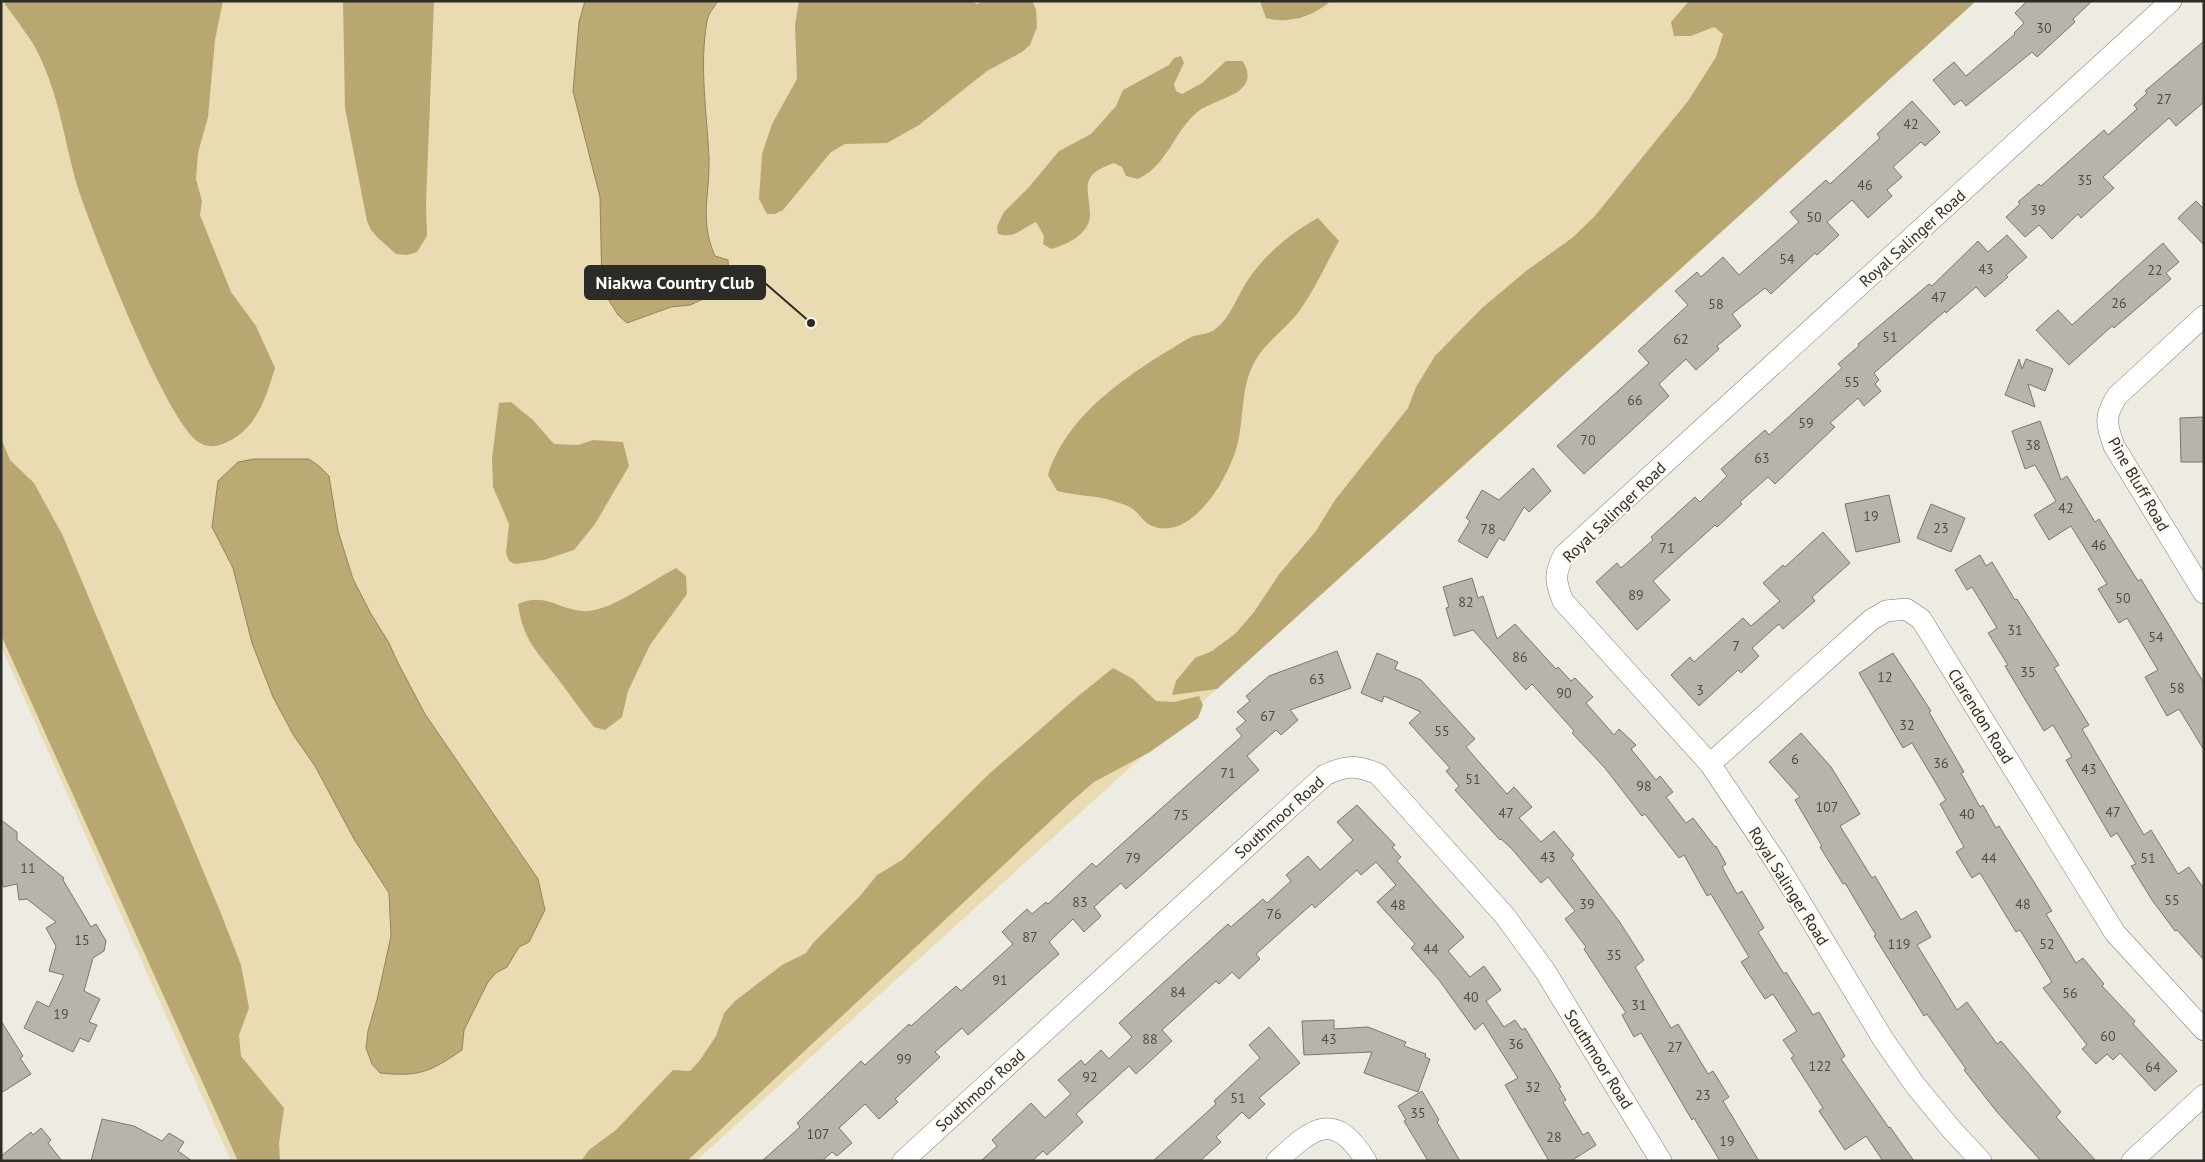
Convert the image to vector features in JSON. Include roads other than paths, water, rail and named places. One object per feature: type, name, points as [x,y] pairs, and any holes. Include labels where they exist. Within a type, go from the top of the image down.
[{"type":"street","name":"Royal Salinger Road","points":[[1981,1161],[1952,1130],[1915,1085],[1883,1039],[1776,862],[1710,764],[1563,601],[1557,586],[1556,570],[1564,555],[2171,1]]},
{"type":"street","name":"Pine Bluff Road","points":[[2204,316],[2117,396],[2108,411],[2107,426],[2114,446],[2204,593]]},
{"type":"street","name":"Clarendon Road","points":[[1710,764],[1872,620],[1886,611],[1906,609],[1921,619],[2115,934],[2204,1030]]},
{"type":"street","name":"Southmoor Road","points":[[903,1161],[1325,774],[1343,767],[1361,767],[1378,774],[1505,916],[1545,972],[1661,1161]]},
{"type":"street","points":[[2132,1161],[2204,1095]]},
{"type":"street","points":[[1277,1161],[1307,1135],[1319,1129],[1328,1128],[1344,1134],[1366,1161]]},
{"type":"place","name":"Niakwa Country Club","points":[[811,323]]}]
